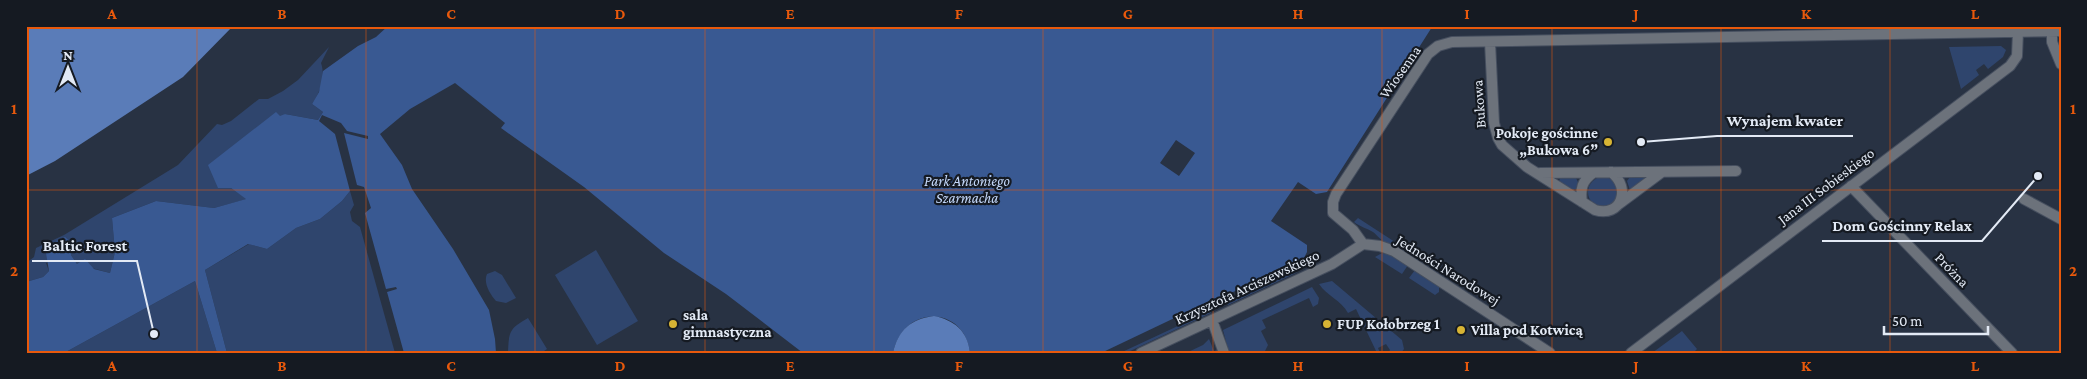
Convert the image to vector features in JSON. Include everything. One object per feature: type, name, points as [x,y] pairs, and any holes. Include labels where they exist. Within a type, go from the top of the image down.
[{"type":"street","name":"Wiosenna","points":[[1364,244],[1353,230],[1333,213],[1333,202],[1336,194],[1428,54],[1447,42],[2056,31]]},
{"type":"street","points":[[2056,31],[2052,42],[2061,64]]},
{"type":"street","name":"Jana III Sobieskiego","points":[[1630,353],[2010,66],[2017,56],[2018,32]]},
{"type":"street","name":"Bukowa","points":[[1490,42],[1495,130],[1507,150],[1522,163],[1595,210],[1603,212],[1616,207]]},
{"type":"street","points":[[1539,173],[1736,171]]},
{"type":"street","points":[[1611,172],[1619,178],[1623,186],[1623,195],[1616,207]]},
{"type":"street","points":[[1616,207],[1662,172]]},
{"type":"street","points":[[1582,202],[1582,185],[1586,178],[1593,173]]},
{"type":"street","name":"Próżna","points":[[1851,186],[2012,353]]},
{"type":"street","points":[[2024,199],[2061,219]]},
{"type":"street","name":"Krzysztofa Arciszewskiego","points":[[1141,353],[1213,323],[1332,264],[1364,244]]},
{"type":"street","name":"Jedności Narodowej","points":[[1364,244],[1380,246],[1394,251],[1550,353]]},
{"type":"street","points":[[1213,323],[1224,353]]},
{"type":"shaded area","points":[[26,26],[233,26],[183,77],[55,161],[26,176]]},
{"type":"shaded area","points":[[2001,46],[2006,50],[2003,57],[1988,69],[1984,64],[1976,70],[1979,75],[1961,89],[1949,47]]},
{"type":"shaded area","points":[[329,47],[321,63],[323,74],[321,85],[312,104],[323,112],[318,120],[285,114],[231,188],[247,199],[214,208],[156,201],[112,218],[115,252],[110,273],[77,264],[71,255],[46,263],[49,271],[43,277],[26,282],[26,263],[34,257],[36,248],[64,235],[178,165],[217,124],[222,125],[231,121],[259,99],[268,99],[283,91],[298,80]]},
{"type":"shaded area","points":[[1603,177],[1614,181],[1618,192],[1614,203],[1603,207],[1592,203],[1588,192],[1592,181]]},
{"type":"shaded area","points":[[1630,177],[1643,177],[1645,180],[1630,190],[1627,181]]},
{"type":"shaded area","points":[[1560,178],[1576,178],[1578,182],[1576,189],[1573,190],[1559,182]]},
{"type":"shaded area","points":[[350,191],[354,205],[350,212],[352,221],[360,227],[395,353],[227,353],[205,270],[249,244],[267,249],[296,228],[320,219],[342,201]]},
{"type":"shaded area","points":[[1358,218],[1395,242],[1390,245],[1373,232],[1354,222]]},
{"type":"shaded area","points":[[596,250],[638,321],[597,345],[555,275]]},
{"type":"shaded area","points":[[1382,253],[1392,255],[1408,265],[1402,274],[1375,257]]},
{"type":"shaded area","points":[[1415,270],[1439,286],[1439,292],[1435,295],[1409,278]]},
{"type":"shaded area","points":[[495,271],[502,275],[516,298],[506,303],[496,301],[486,281],[487,274]]},
{"type":"shaded area","points":[[1298,272],[1228,305],[1227,303],[1284,277]]},
{"type":"shaded area","points":[[195,281],[217,353],[64,353]]},
{"type":"shaded area","points":[[1332,281],[1402,340],[1404,349],[1401,353],[1388,353],[1390,350],[1386,344],[1378,348],[1380,353],[1377,353],[1356,309],[1348,313],[1319,284]]},
{"type":"shaded area","points":[[1312,287],[1319,298],[1318,304],[1313,307],[1309,298],[1262,320],[1266,328],[1261,331],[1268,345],[1264,353],[1229,353],[1223,330]]},
{"type":"shaded area","points":[[1210,311],[1211,313],[1126,353],[1120,353]]},
{"type":"shaded area","points":[[934,316],[948,320],[959,328],[966,338],[970,353],[893,353],[898,338],[907,327],[919,320]]},
{"type":"shaded area","points":[[528,318],[547,349],[541,353],[508,353],[511,331]]},
{"type":"shaded area","points":[[1682,331],[1697,349],[1693,353],[1652,353]]},
{"type":"shaded area","points":[[1209,339],[1214,351],[1219,349],[1220,353],[1186,353],[1203,345]]},
{"type":"green space","name":"Park Antoniego Szarmacha","points":[[388,26],[1477,26],[1432,27],[1327,192],[1316,194],[1298,182],[1271,221],[1307,245],[1307,252],[1301,264],[1206,303],[1101,353],[970,353],[966,337],[957,326],[946,319],[934,317],[921,319],[909,325],[899,337],[893,353],[803,353],[726,294],[664,253],[584,187],[501,128],[505,123],[455,83],[410,109],[380,134],[402,165],[412,189],[453,249],[489,310],[496,353],[404,353],[387,292],[397,289],[396,287],[386,289],[365,213],[371,208],[364,187],[357,185],[344,133],[368,139],[368,136],[347,131],[341,123],[322,115],[319,121],[335,134],[350,191],[342,201],[320,219],[296,228],[267,249],[248,244],[205,270],[227,353],[217,353],[195,281],[64,353],[26,353],[26,282],[43,277],[49,271],[46,253],[54,242],[65,237],[73,244],[71,255],[77,264],[85,259],[94,269],[110,273],[115,252],[112,218],[156,201],[214,208],[246,199],[231,188],[218,188],[208,165],[276,112],[280,116],[285,114],[318,120],[323,112],[312,104],[319,92],[323,71],[358,46],[376,37]],"holes":[[[1176,140],[1195,153],[1179,176],[1160,163]]]},
{"type":"place","name":"Pokoje gościnne „Bukowa 6”","points":[[1608,142]]},
{"type":"place","name":"Wynajem kwater","points":[[1641,142]]},
{"type":"place","name":"Dom Gościnny Relax","points":[[2038,176]]},
{"type":"place","name":"sala gimnastyczna","points":[[673,324]]},
{"type":"place","name":"FUP Kołobrzeg 1","points":[[1327,324]]},
{"type":"place","name":"Villa pod Kotwicą","points":[[1461,330]]},
{"type":"place","name":"Baltic Forest","points":[[154,334]]}]
